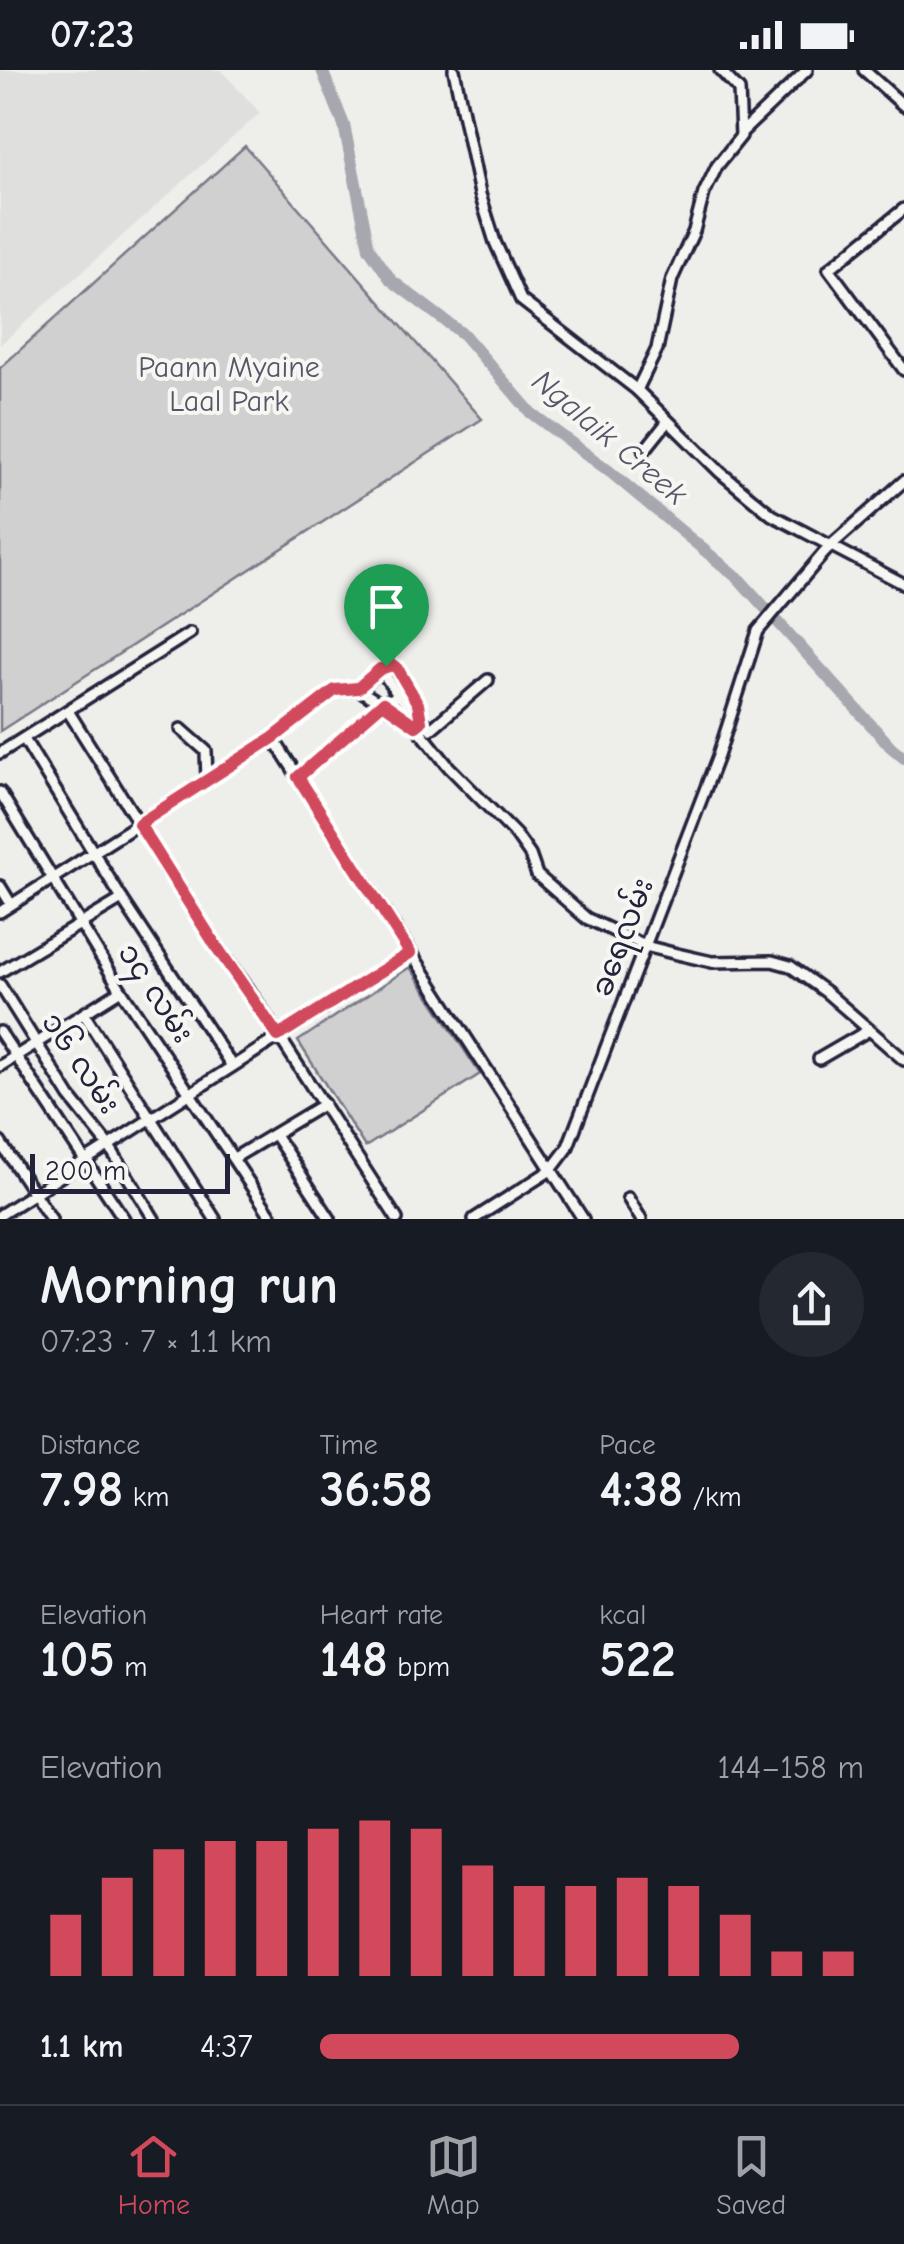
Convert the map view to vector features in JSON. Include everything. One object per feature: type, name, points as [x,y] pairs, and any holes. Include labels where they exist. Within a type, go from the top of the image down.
[{"type":"street","points":[[720,70],[738,90],[742,132]]},
{"type":"street","points":[[637,390],[657,350],[672,279],[717,166],[742,132],[807,70]]},
{"type":"street","points":[[864,70],[904,106]]},
{"type":"street","points":[[457,71],[480,194],[513,288],[535,314],[637,390],[720,472],[772,515],[904,584]]},
{"type":"street","points":[[904,209],[829,269],[904,370]]},
{"type":"street","points":[[644,452],[668,422]]},
{"type":"street","points":[[829,548],[904,481]]},
{"type":"street","name":"ခရေလမ်း","points":[[474,1219],[551,1170],[568,1149],[718,756],[758,631],[829,548]]},
{"type":"street","points":[[0,753],[190,633]]},
{"type":"street","points":[[0,912],[273,738],[335,690],[358,688],[380,669],[395,666],[418,704],[419,724]]},
{"type":"street","points":[[380,669],[449,768],[516,835],[530,856],[536,876],[586,918],[645,946],[712,962],[780,962],[805,975],[901,1056]]},
{"type":"street","points":[[358,688],[419,724],[433,728],[488,680]]},
{"type":"street","points":[[298,777],[383,703],[410,690]]},
{"type":"street","points":[[68,710],[216,946],[395,1216],[382,1219]]},
{"type":"street","points":[[181,730],[206,751],[207,780]]},
{"type":"street","points":[[24,738],[232,1066]]},
{"type":"street","points":[[273,738],[578,1217]]},
{"type":"street","name":"၁၄ လမ်း","points":[[0,792],[122,990],[273,1219]]},
{"type":"street","points":[[0,886],[12,904]]},
{"type":"street","points":[[0,972],[122,898]]},
{"type":"street","points":[[0,1215],[410,953]]},
{"type":"street","name":"၁၆ လမ်း","points":[[0,985],[70,1097],[109,1146],[154,1219]]},
{"type":"street","points":[[0,1066],[122,990]]},
{"type":"street","points":[[84,1014],[215,1219]]},
{"type":"street","points":[[819,1059],[869,1030]]},
{"type":"street","points":[[0,1032],[124,1219]]},
{"type":"street","points":[[234,1158],[324,1104]]},
{"type":"street","points":[[274,1135],[330,1219]]},
{"type":"street","points":[[0,1142],[51,1219]]},
{"type":"street","points":[[628,1198],[641,1219]]},
{"type":"shaded area","points":[[0,70],[221,70],[260,113],[0,345]]},
{"type":"green space","name":"Paann Myaine Laal Park","points":[[245,146],[482,419],[0,731],[0,368]]},
{"type":"green space","points":[[410,967],[480,1074],[365,1147],[298,1041]]},
{"type":"waterway","name":"Ngalaik Creek","points":[[322,70],[344,125],[369,248],[391,280],[464,335],[531,413],[609,471],[739,579],[904,758]]},
{"type":"route","points":[[386,666],[397,668],[418,704],[421,722],[416,726],[383,703],[298,777],[410,953],[278,1036],[139,824],[273,738],[335,690],[358,688],[386,666]]}]
